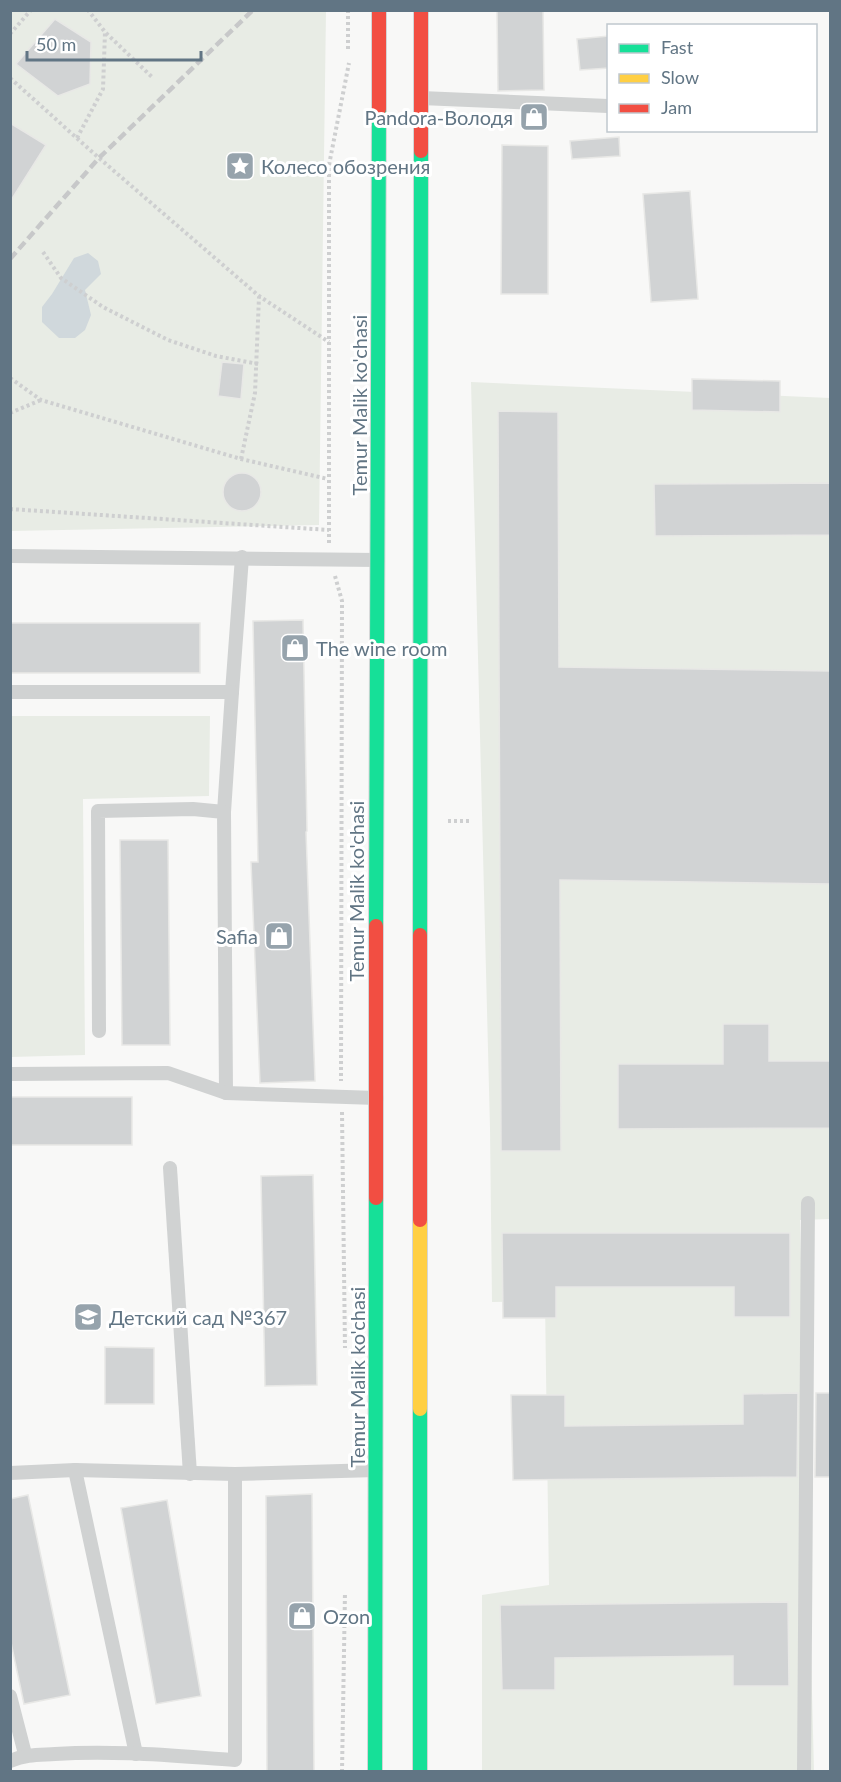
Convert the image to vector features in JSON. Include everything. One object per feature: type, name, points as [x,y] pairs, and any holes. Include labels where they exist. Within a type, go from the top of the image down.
[{"type":"highway","name":"Temur Malik ko'chasi","points":[[375,1772],[377,1098],[382,929],[382,714],[378,560],[380,10]]},
{"type":"highway","points":[[420,1772],[415,714],[421,10]]},
{"type":"lane","points":[[421,98],[607,106]]},
{"type":"lane","points":[[10,556],[378,560]]},
{"type":"lane","points":[[226,1093],[224,812],[242,557]]},
{"type":"lane","points":[[10,692],[232,692]]},
{"type":"lane","points":[[99,1031],[99,812],[194,809],[224,812]]},
{"type":"lane","points":[[10,1074],[168,1073],[226,1093],[377,1098]]},
{"type":"lane","points":[[170,1168],[190,1474]]},
{"type":"lane","points":[[804,1772],[808,1203]]},
{"type":"lane","points":[[10,1473],[75,1470],[235,1474],[376,1470]]},
{"type":"lane","points":[[75,1470],[136,1754]]},
{"type":"lane","points":[[10,1761],[25,1755],[136,1754],[235,1766],[235,1474]]},
{"type":"lane","points":[[10,1696],[25,1755]]},
{"type":"path","points":[[10,34],[31,10]]},
{"type":"path","points":[[88,10],[105,33],[152,77]]},
{"type":"path","points":[[345,1354],[341,1096],[342,601],[330,559],[329,530],[328,165],[349,66],[348,10]]},
{"type":"path","points":[[77,138],[103,89],[105,33]]},
{"type":"path","points":[[10,78],[259,296],[330,342]]},
{"type":"path","points":[[43,252],[61,278],[103,307],[168,340],[216,356],[258,364]]},
{"type":"path","points":[[241,459],[255,393],[258,364],[259,296]]},
{"type":"path","points":[[10,378],[42,400],[241,459],[328,479]]},
{"type":"path","points":[[10,413],[42,400]]},
{"type":"path","points":[[10,509],[329,530]]},
{"type":"path","points":[[342,1772],[345,1587]]},
{"type":"shaded area","points":[[10,11],[326,11],[319,525],[11,531]]},
{"type":"shaded area","points":[[88,253],[98,261],[101,274],[85,290],[91,315],[85,330],[75,338],[59,338],[42,322],[42,307],[74,258]]},
{"type":"shaded area","points":[[471,382],[830,398],[830,1219],[800,1220],[814,1771],[482,1771],[482,1595],[549,1585],[545,1301],[492,1302],[490,1128]]},
{"type":"shaded area","points":[[11,716],[210,716],[209,796],[83,799],[85,1055],[11,1057]]},
{"type":"building","points":[[497,10],[543,10],[544,90],[498,91]]},
{"type":"building","points":[[55,19],[91,42],[90,84],[58,96],[16,64]]},
{"type":"building","points":[[607,36],[607,68],[580,70],[577,39]]},
{"type":"building","points":[[10,123],[46,145],[10,202]]},
{"type":"building","points":[[619,137],[620,156],[572,159],[570,141]]},
{"type":"building","points":[[502,145],[548,146],[548,294],[501,294]]},
{"type":"building","points":[[690,191],[698,299],[651,302],[643,194]]},
{"type":"building","points":[[222,362],[244,364],[241,399],[218,396]]},
{"type":"building","points":[[692,379],[780,381],[780,412],[692,410]]},
{"type":"building","points":[[498,411],[558,412],[559,667],[831,671],[831,884],[560,880],[561,1151],[501,1151]]},
{"type":"building","points":[[242,473],[256,478],[261,492],[256,506],[242,511],[228,506],[223,492],[228,478]]},
{"type":"building","points":[[831,483],[831,535],[655,536],[654,484]]},
{"type":"building","points":[[303,620],[306,832],[315,1081],[260,1083],[251,862],[258,862],[253,621]]},
{"type":"building","points":[[10,623],[200,623],[200,673],[10,673]]},
{"type":"building","points":[[120,840],[168,840],[170,1045],[122,1045]]},
{"type":"building","points":[[723,1024],[769,1024],[769,1061],[831,1061],[831,1128],[618,1129],[618,1064],[723,1064]]},
{"type":"building","points":[[10,1097],[132,1097],[132,1145],[10,1145]]},
{"type":"building","points":[[313,1175],[317,1385],[265,1386],[261,1176]]},
{"type":"building","points":[[502,1233],[790,1233],[790,1317],[734,1317],[734,1287],[556,1287],[556,1318],[503,1318]]},
{"type":"building","points":[[105,1347],[154,1348],[154,1404],[105,1404]]},
{"type":"building","points":[[798,1393],[797,1477],[513,1480],[511,1395],[565,1395],[565,1426],[743,1424],[743,1394]]},
{"type":"building","points":[[816,1393],[831,1393],[831,1477],[815,1477]]},
{"type":"building","points":[[312,1494],[314,1772],[267,1772],[266,1496]]},
{"type":"building","points":[[28,1495],[70,1695],[24,1704],[10,1638],[10,1499]]},
{"type":"building","points":[[167,1500],[201,1696],[156,1704],[121,1508]]},
{"type":"building","points":[[788,1602],[789,1686],[733,1686],[733,1656],[555,1658],[555,1690],[502,1690],[500,1605]]},
{"type":"railway","points":[[10,259],[99,158],[253,10]]},
{"type":"traffic: fast","points":[[376,926],[379,109]]},
{"type":"traffic: fast","points":[[420,935],[421,151]]},
{"type":"traffic: fast","points":[[375,1772],[376,1198]]},
{"type":"traffic: fast","points":[[420,1409],[420,1772]]},
{"type":"traffic: slow","points":[[420,1220],[420,1409]]},
{"type":"traffic: jam","points":[[379,10],[379,109]]},
{"type":"traffic: jam","points":[[421,10],[421,151]]},
{"type":"traffic: jam","points":[[376,926],[376,1198]]},
{"type":"traffic: jam","points":[[420,935],[420,1220]]},
{"type":"place","name":"Pandora-Володя","points":[[534,117]]},
{"type":"place","name":"Колесо обозрения","points":[[240,166]]},
{"type":"place","name":"The wine room","points":[[295,648]]},
{"type":"place","name":"Safia","points":[[279,936]]},
{"type":"place","name":"Детский сад №367","points":[[88,1317]]},
{"type":"place","name":"Ozon","points":[[302,1616]]}]
